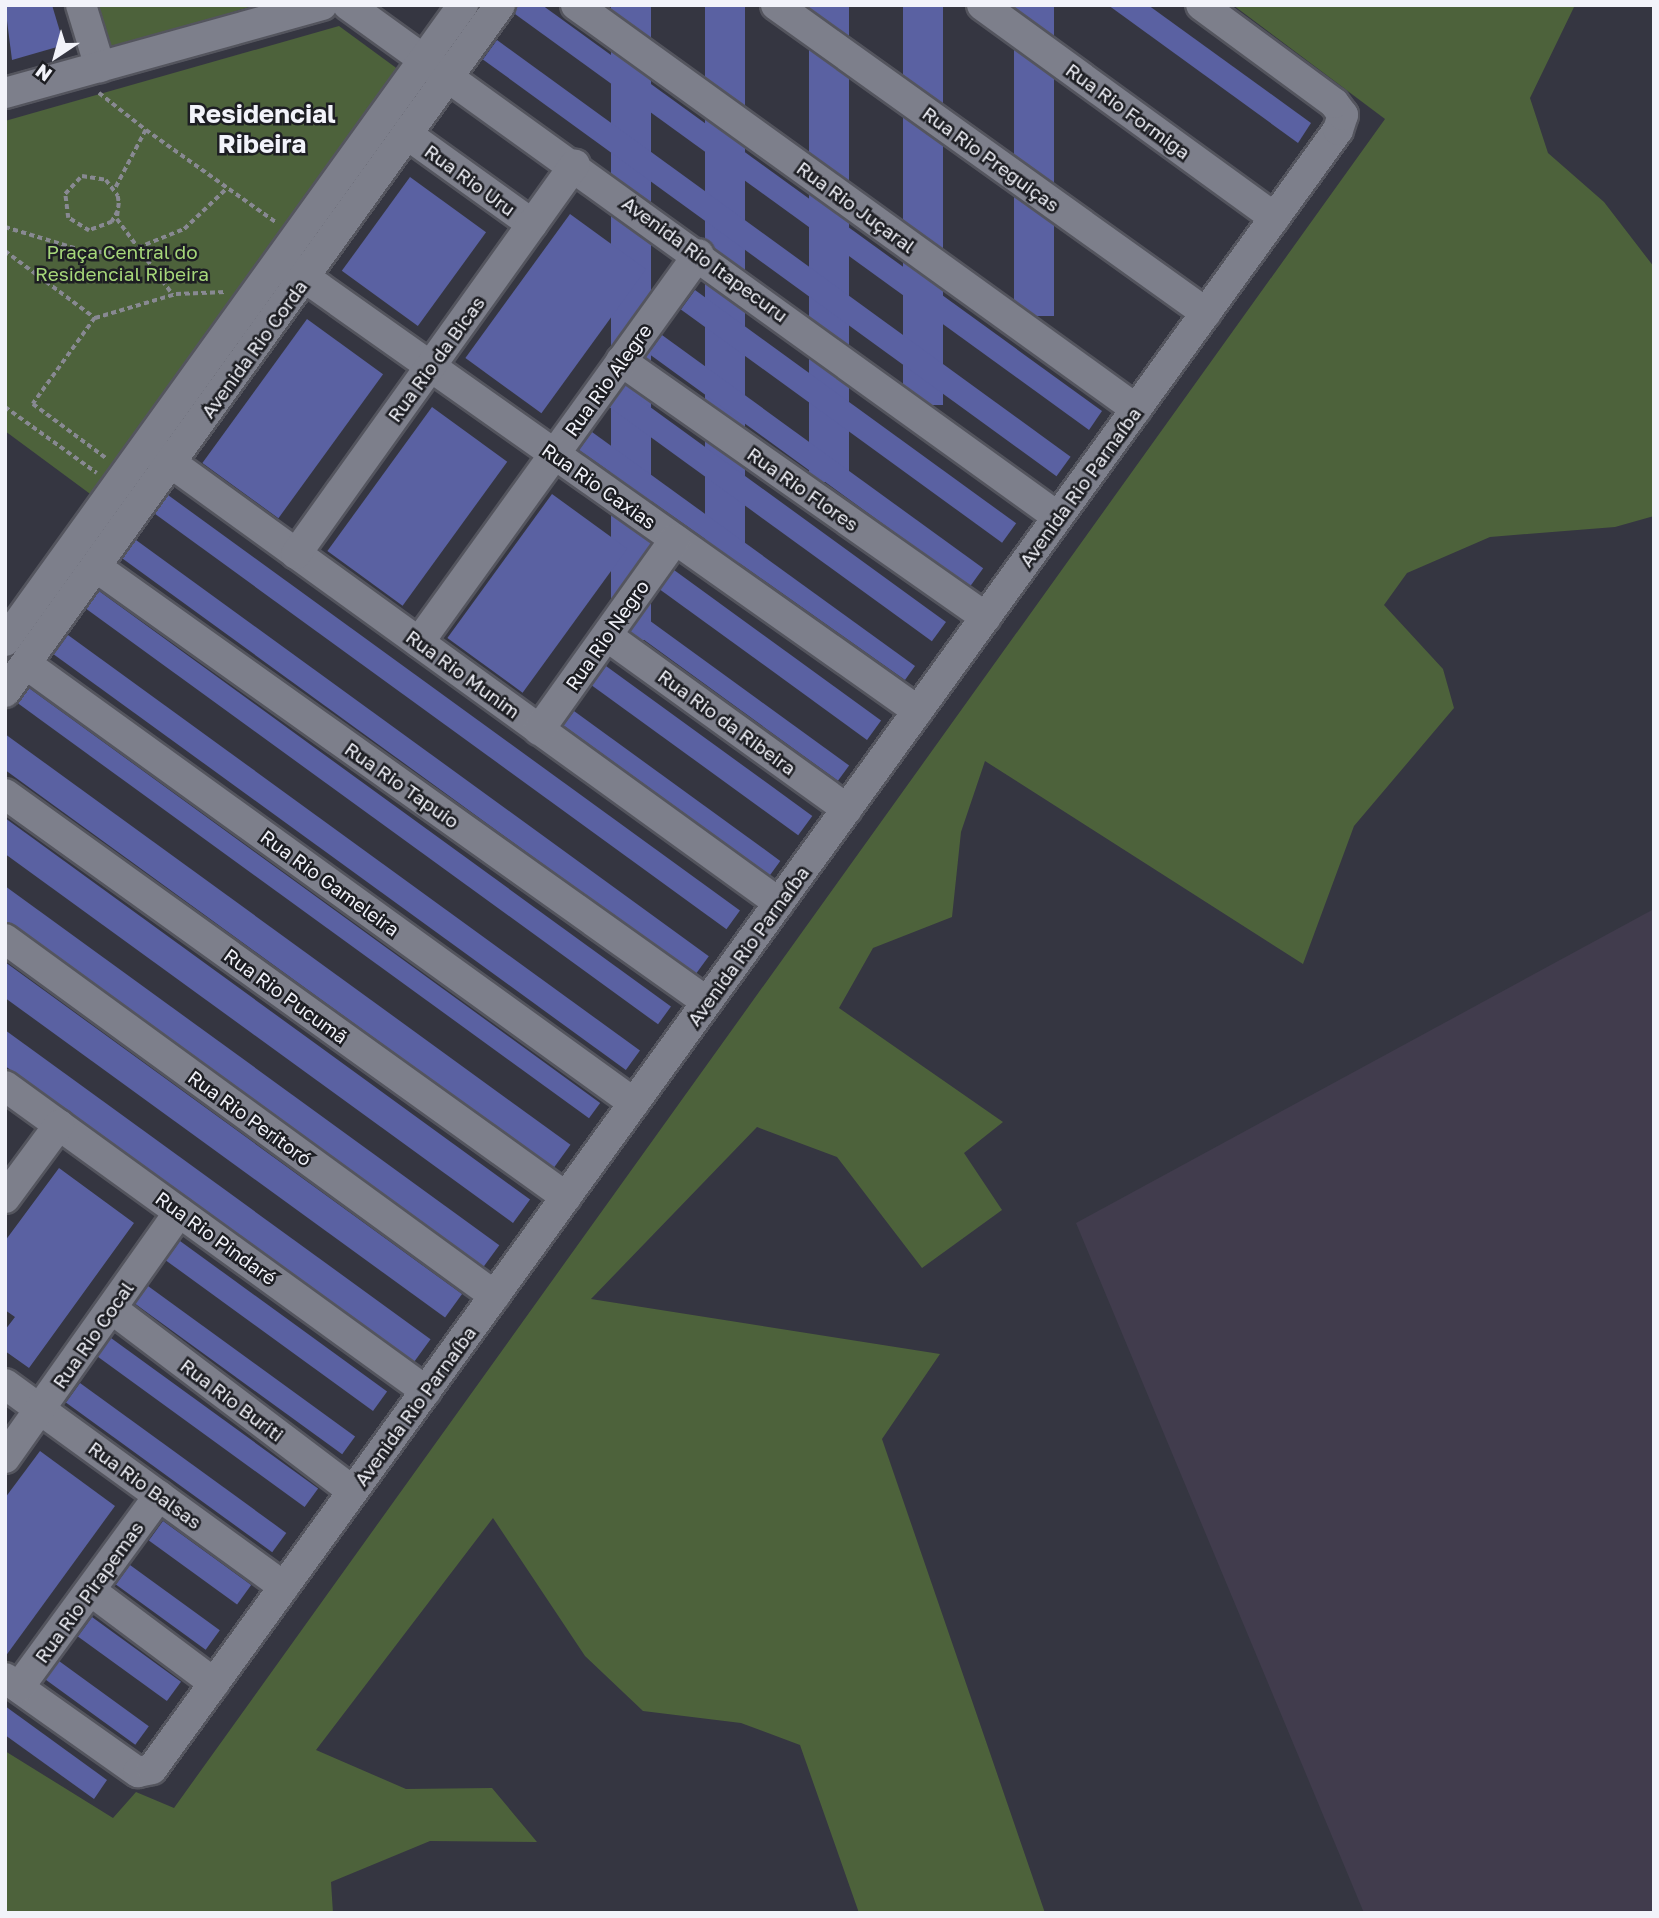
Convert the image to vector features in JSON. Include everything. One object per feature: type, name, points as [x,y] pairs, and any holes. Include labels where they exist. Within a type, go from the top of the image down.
[{"type":"street","points":[[81,5],[90,69]]},
{"type":"street","points":[[5,93],[322,5]]},
{"type":"street","name":"Avenida Rio Itapecuru","points":[[348,5],[699,254],[1058,517]]},
{"type":"street","name":"Avenida Rio Corda","points":[[5,641],[463,5]]},
{"type":"street","name":"Avenida Rio Corda","points":[[5,692],[500,5]]},
{"type":"street","name":"Rua Rio Juçaral","points":[[576,5],[1136,410]]},
{"type":"street","name":"Rua Rio Preguiças","points":[[776,5],[1206,313]]},
{"type":"street","name":"Rua Rio Formiga","points":[[982,5],[1275,218]]},
{"type":"street","name":"Avenida Rio Parnaíba","points":[[12,1683],[146,1773],[284,1587],[1275,218],[1343,116],[1201,5]]},
{"type":"street","name":"Rua Rio Uru","points":[[408,135],[531,224]]},
{"type":"street","name":"Rua Rio da Bicas","points":[[296,554],[575,165]]},
{"type":"street","name":"Rua Rio Caxias","points":[[288,248],[305,278],[918,711]]},
{"type":"street","name":"Rua Rio Alegre","points":[[419,642],[699,254]]},
{"type":"street","name":"Rua Rio Flores","points":[[621,361],[986,618]]},
{"type":"street","name":"Rua Rio Munim","points":[[147,445],[779,903]]},
{"type":"street","name":"Rua Rio Negro","points":[[539,730],[675,539]]},
{"type":"street","name":"Rua Rio Tapuio","points":[[96,567],[708,1002]]},
{"type":"street","name":"Rua Rio da Ribeira","points":[[607,636],[847,809]]},
{"type":"street","name":"Rua Rio Gameleira","points":[[26,664],[634,1103]]},
{"type":"street","name":"Rua Rio Pucumã","points":[[5,794],[566,1197]]},
{"type":"street","name":"Rua Rio Peritoró","points":[[5,939],[495,1296]]},
{"type":"street","name":"Rua Rio Pindaré","points":[[5,1086],[426,1391]]},
{"type":"street","points":[[5,1198],[59,1125]]},
{"type":"street","name":"Rua Rio Cocal","points":[[5,1458],[180,1212]]},
{"type":"street","name":"Rua Rio Buriti","points":[[112,1309],[353,1491]]},
{"type":"street","name":"Rua Rio Balsas","points":[[5,1384],[284,1587]]},
{"type":"street","name":"Rua Rio Pirapemas","points":[[12,1683],[91,1591],[159,1496]]},
{"type":"street","points":[[91,1591],[214,1683]]},
{"type":"path","points":[[90,69],[146,130],[227,188],[288,248]]},
{"type":"path","points":[[146,130],[115,189],[118,211],[138,250],[173,295]]},
{"type":"path","points":[[115,189],[106,180],[82,177],[71,183],[63,206],[76,227],[89,231],[112,222],[118,211]]},
{"type":"path","points":[[5,227],[103,255],[138,250],[201,219],[227,188]]},
{"type":"path","points":[[5,251],[95,318]]},
{"type":"path","points":[[121,480],[33,404],[95,318],[173,295],[260,288]]},
{"type":"path","points":[[5,407],[121,480]]},
{"type":"shaded area","points":[[1654,909],[1654,1913],[1364,1913],[1076,1223]]},
{"type":"green space","points":[[91,5],[256,5],[105,51]]},
{"type":"green space","points":[[1233,5],[1575,5],[1530,98],[1548,153],[1604,202],[1654,267],[1654,516],[1615,527],[1490,537],[1407,573],[1384,605],[1443,669],[1454,708],[1354,826],[1303,964],[985,761],[961,832],[952,917],[873,948],[839,1008],[1003,1122],[964,1153],[1002,1210],[922,1268],[837,1157],[757,1127],[591,1299],[940,1354],[882,1439],[1045,1913],[859,1913],[800,1745],[741,1723],[643,1711],[585,1656],[493,1518],[316,1750],[406,1789],[492,1788],[537,1842],[430,1841],[331,1882],[333,1913],[5,1913],[5,1751],[113,1818],[136,1792],[174,1808],[1385,119]]},
{"type":"green space","name":"Praça Central do Residencial Ribeira","points":[[339,26],[399,70],[97,499],[5,431],[5,121]]},
{"type":"building","points":[[5,5],[52,5],[64,45],[12,60]]},
{"type":"building","points":[[517,5],[542,5],[1102,411],[1089,430],[515,14]]},
{"type":"building","points":[[611,5],[651,5],[651,640],[611,640]]},
{"type":"building","points":[[705,5],[745,5],[745,563],[705,563]]},
{"type":"building","points":[[809,5],[849,5],[849,482],[809,482]]},
{"type":"building","points":[[903,5],[943,5],[943,405],[903,405]]},
{"type":"building","points":[[1014,5],[1054,5],[1054,316],[1014,316]]},
{"type":"building","points":[[1108,5],[1148,5],[1311,123],[1298,143]]},
{"type":"building","points":[[497,40],[1071,457],[1056,476],[483,59]]},
{"type":"building","points":[[410,177],[486,232],[418,326],[342,271]]},
{"type":"building","points":[[570,214],[646,269],[541,413],[465,358]]},
{"type":"building","points":[[695,290],[1016,523],[1002,543],[681,309]]},
{"type":"building","points":[[307,319],[383,374],[278,518],[202,463]]},
{"type":"building","points":[[662,335],[983,568],[970,587],[648,354]]},
{"type":"building","points":[[624,388],[946,622],[932,641],[610,407]]},
{"type":"building","points":[[432,407],[507,462],[403,606],[327,551]]},
{"type":"building","points":[[592,432],[915,666],[905,680],[579,450]]},
{"type":"building","points":[[552,494],[627,549],[523,693],[447,638]]},
{"type":"building","points":[[168,495],[740,911],[726,929],[154,514]]},
{"type":"building","points":[[136,540],[709,956],[695,975],[122,559]]},
{"type":"building","points":[[674,570],[881,720],[867,740],[660,589]]},
{"type":"building","points":[[99,591],[671,1007],[658,1024],[86,609]]},
{"type":"building","points":[[642,615],[849,765],[838,781],[631,630]]},
{"type":"building","points":[[68,635],[640,1051],[626,1070],[54,654]]},
{"type":"building","points":[[606,666],[812,816],[798,835],[592,685]]},
{"type":"building","points":[[29,688],[600,1103],[589,1118],[18,703]]},
{"type":"building","points":[[574,711],[780,861],[770,875],[563,726]]},
{"type":"building","points":[[5,734],[571,1145],[553,1168],[5,770]]},
{"type":"building","points":[[5,818],[530,1199],[513,1223],[5,854]]},
{"type":"building","points":[[5,886],[499,1245],[482,1269],[5,922]]},
{"type":"building","points":[[5,962],[462,1294],[445,1318],[5,998]]},
{"type":"building","points":[[5,1030],[431,1339],[413,1363],[5,1066]]},
{"type":"building","points":[[59,1168],[134,1223],[29,1368],[5,1351],[5,1330],[15,1317],[5,1310],[5,1241]]},
{"type":"building","points":[[180,1241],[387,1391],[373,1411],[166,1260]]},
{"type":"building","points":[[148,1286],[355,1436],[342,1454],[135,1304]]},
{"type":"building","points":[[111,1338],[318,1488],[305,1507],[97,1357]]},
{"type":"building","points":[[80,1383],[286,1533],[272,1552],[66,1402]]},
{"type":"building","points":[[40,1451],[115,1506],[5,1657],[5,1498]]},
{"type":"building","points":[[163,1521],[251,1585],[237,1604],[149,1540]]},
{"type":"building","points":[[130,1565],[220,1630],[206,1650],[116,1584]]},
{"type":"building","points":[[92,1617],[181,1682],[167,1701],[78,1636]]},
{"type":"building","points":[[59,1661],[149,1726],[135,1745],[45,1680]]},
{"type":"building","points":[[5,1706],[107,1780],[94,1799],[5,1735]]},
{"type":"district","name":"Residencial Ribeira","points":[[262,129]]}]
